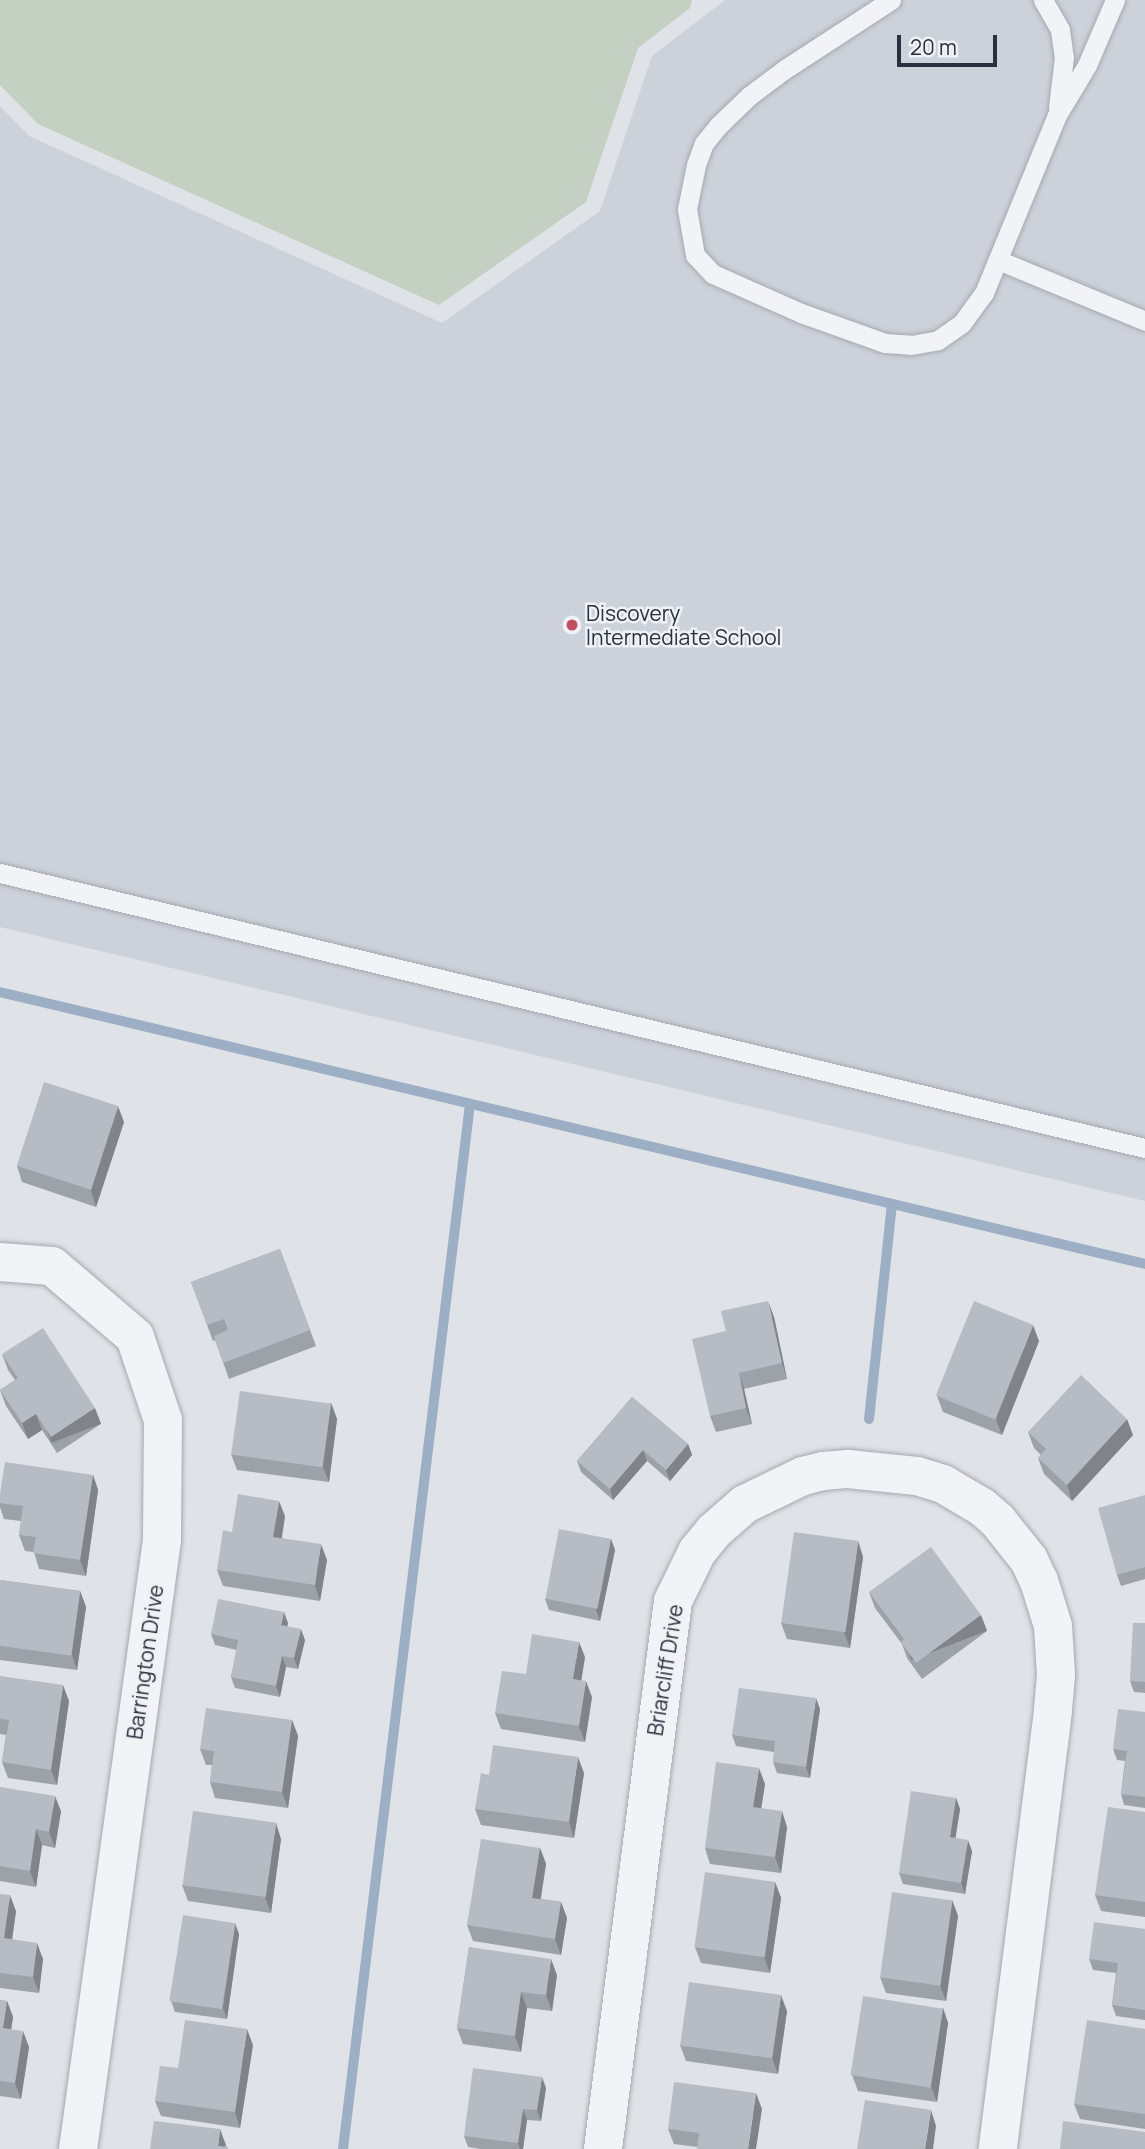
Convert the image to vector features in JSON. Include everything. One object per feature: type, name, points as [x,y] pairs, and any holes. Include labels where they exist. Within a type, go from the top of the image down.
[{"type":"street","name":"Barrington Drive","points":[[0,1262],[52,1266],[135,1337],[163,1420],[162,1540],[78,2149]]},
{"type":"street","name":"Briarcliff Drive","points":[[603,2149],[673,1601],[697,1552],[714,1531],[745,1504],[803,1476],[848,1469],[917,1476],[943,1484],[982,1507],[998,1521],[1029,1560],[1039,1581],[1053,1626],[1056,1675],[1053,1711],[998,2149]]},
{"type":"lane","points":[[891,0],[758,89],[704,143],[688,191],[687,209],[695,255],[713,274],[801,313],[885,343],[911,345],[938,340],[962,323],[984,293],[1057,115],[1087,65],[1115,0]]},
{"type":"lane","points":[[1043,0],[1060,30],[1064,57],[1057,115]]},
{"type":"lane","points":[[998,260],[1145,321]]},
{"type":"lane","points":[[0,873],[1145,1148]]},
{"type":"shaded area","name":"Discovery Intermediate School","points":[[725,0],[1145,0],[1145,1201],[0,927],[0,106],[29,136],[442,323],[600,211],[652,56]]},
{"type":"green space","points":[[0,0],[692,0],[690,8],[638,48],[586,202],[439,305],[38,124],[0,85]]},
{"type":"building","points":[[44,1082],[118,1106],[91,1190],[17,1166]]},
{"type":"building","points":[[280,1249],[310,1330],[223,1363],[214,1336],[228,1330],[224,1319],[207,1325],[191,1282]]},
{"type":"building","points":[[768,1301],[782,1363],[739,1373],[746,1408],[710,1416],[692,1339],[726,1331],[721,1311]]},
{"type":"building","points":[[974,1301],[1033,1325],[995,1420],[936,1396]]},
{"type":"building","points":[[43,1328],[95,1408],[51,1437],[36,1414],[22,1423],[0,1390],[18,1378],[2,1354]]},
{"type":"building","points":[[1081,1375],[1127,1419],[1067,1485],[1038,1458],[1046,1449],[1028,1432]]},
{"type":"building","points":[[240,1391],[331,1404],[322,1467],[231,1454]]},
{"type":"building","points":[[632,1397],[688,1444],[666,1470],[643,1450],[610,1489],[577,1461]]},
{"type":"building","points":[[5,1462],[93,1475],[80,1560],[33,1553],[36,1537],[19,1535],[23,1506],[0,1503]]},
{"type":"building","points":[[238,1494],[279,1501],[273,1537],[321,1544],[315,1585],[217,1570],[223,1530],[232,1532]]},
{"type":"building","points":[[1145,1495],[1145,1567],[1117,1575],[1098,1508]]},
{"type":"building","points":[[559,1529],[611,1539],[597,1609],[545,1599]]},
{"type":"building","points":[[794,1532],[858,1541],[846,1632],[781,1623]]},
{"type":"building","points":[[931,1547],[981,1615],[916,1663],[901,1642],[904,1639],[869,1592]]},
{"type":"building","points":[[0,1580],[80,1591],[71,1656],[0,1646]]},
{"type":"building","points":[[218,1599],[284,1612],[281,1625],[301,1629],[294,1658],[282,1656],[276,1686],[231,1677],[238,1640],[211,1634]]},
{"type":"building","points":[[1133,1623],[1145,1623],[1145,1682],[1130,1681]]},
{"type":"building","points":[[532,1634],[579,1642],[573,1679],[586,1681],[579,1726],[495,1713],[502,1671],[526,1674]]},
{"type":"building","points":[[0,1676],[63,1685],[51,1770],[2,1762],[9,1720],[0,1719]]},
{"type":"building","points":[[739,1688],[816,1698],[806,1767],[773,1762],[775,1741],[732,1735]]},
{"type":"building","points":[[206,1708],[292,1720],[282,1792],[210,1782],[214,1751],[200,1749]]},
{"type":"building","points":[[1118,1709],[1145,1712],[1145,1797],[1121,1794],[1127,1751],[1113,1749]]},
{"type":"building","points":[[493,1745],[578,1757],[569,1822],[475,1809],[481,1773],[489,1775]]},
{"type":"building","points":[[716,1762],[759,1768],[753,1807],[782,1811],[775,1857],[705,1848]]},
{"type":"building","points":[[0,1787],[55,1796],[49,1832],[36,1829],[30,1871],[0,1866]]},
{"type":"building","points":[[911,1791],[956,1798],[950,1837],[968,1840],[961,1883],[899,1873]]},
{"type":"building","points":[[1108,1807],[1145,1812],[1145,1902],[1095,1895]]},
{"type":"building","points":[[193,1811],[276,1823],[266,1897],[183,1885]]},
{"type":"building","points":[[481,1839],[540,1848],[532,1898],[561,1902],[555,1939],[467,1925]]},
{"type":"building","points":[[705,1872],[775,1882],[765,1957],[694,1947]]},
{"type":"building","points":[[892,1892],[952,1900],[940,1986],[880,1977]]},
{"type":"building","points":[[0,1894],[10,1895],[4,1938],[37,1943],[33,1977],[0,1973]]},
{"type":"building","points":[[183,1915],[235,1923],[222,2009],[169,2001]]},
{"type":"building","points":[[1094,1922],[1145,1929],[1145,2010],[1112,2005],[1118,1963],[1089,1959]]},
{"type":"building","points":[[469,1947],[551,1959],[546,1995],[521,1992],[515,2036],[457,2028]]},
{"type":"building","points":[[689,1982],[781,1995],[772,2058],[680,2045]]},
{"type":"building","points":[[863,1996],[943,2009],[930,2088],[850,2075]]},
{"type":"building","points":[[0,2000],[7,2001],[3,2028],[23,2031],[15,2083],[0,2081]]},
{"type":"building","points":[[185,2020],[247,2029],[235,2112],[155,2101],[160,2066],[178,2068]]},
{"type":"building","points":[[1087,2020],[1145,2029],[1145,2114],[1074,2104]]},
{"type":"building","points":[[473,2068],[542,2077],[537,2110],[523,2109],[518,2143],[464,2136]]},
{"type":"building","points":[[674,2082],[756,2093],[748,2149],[697,2149],[699,2133],[668,2129]]},
{"type":"building","points":[[865,2100],[931,2110],[925,2149],[857,2149]]},
{"type":"building","points":[[154,2121],[220,2129],[218,2146],[228,2149],[150,2149]]},
{"type":"building","points":[[1063,2121],[1145,2132],[1145,2149],[1060,2149]]},
{"type":"waterway","points":[[0,992],[1145,1264]]},
{"type":"waterway","points":[[343,2149],[470,1104]]},
{"type":"waterway","points":[[869,1419],[892,1204]]},
{"type":"place","name":"Discovery Intermediate School","points":[[572,625]]}]
